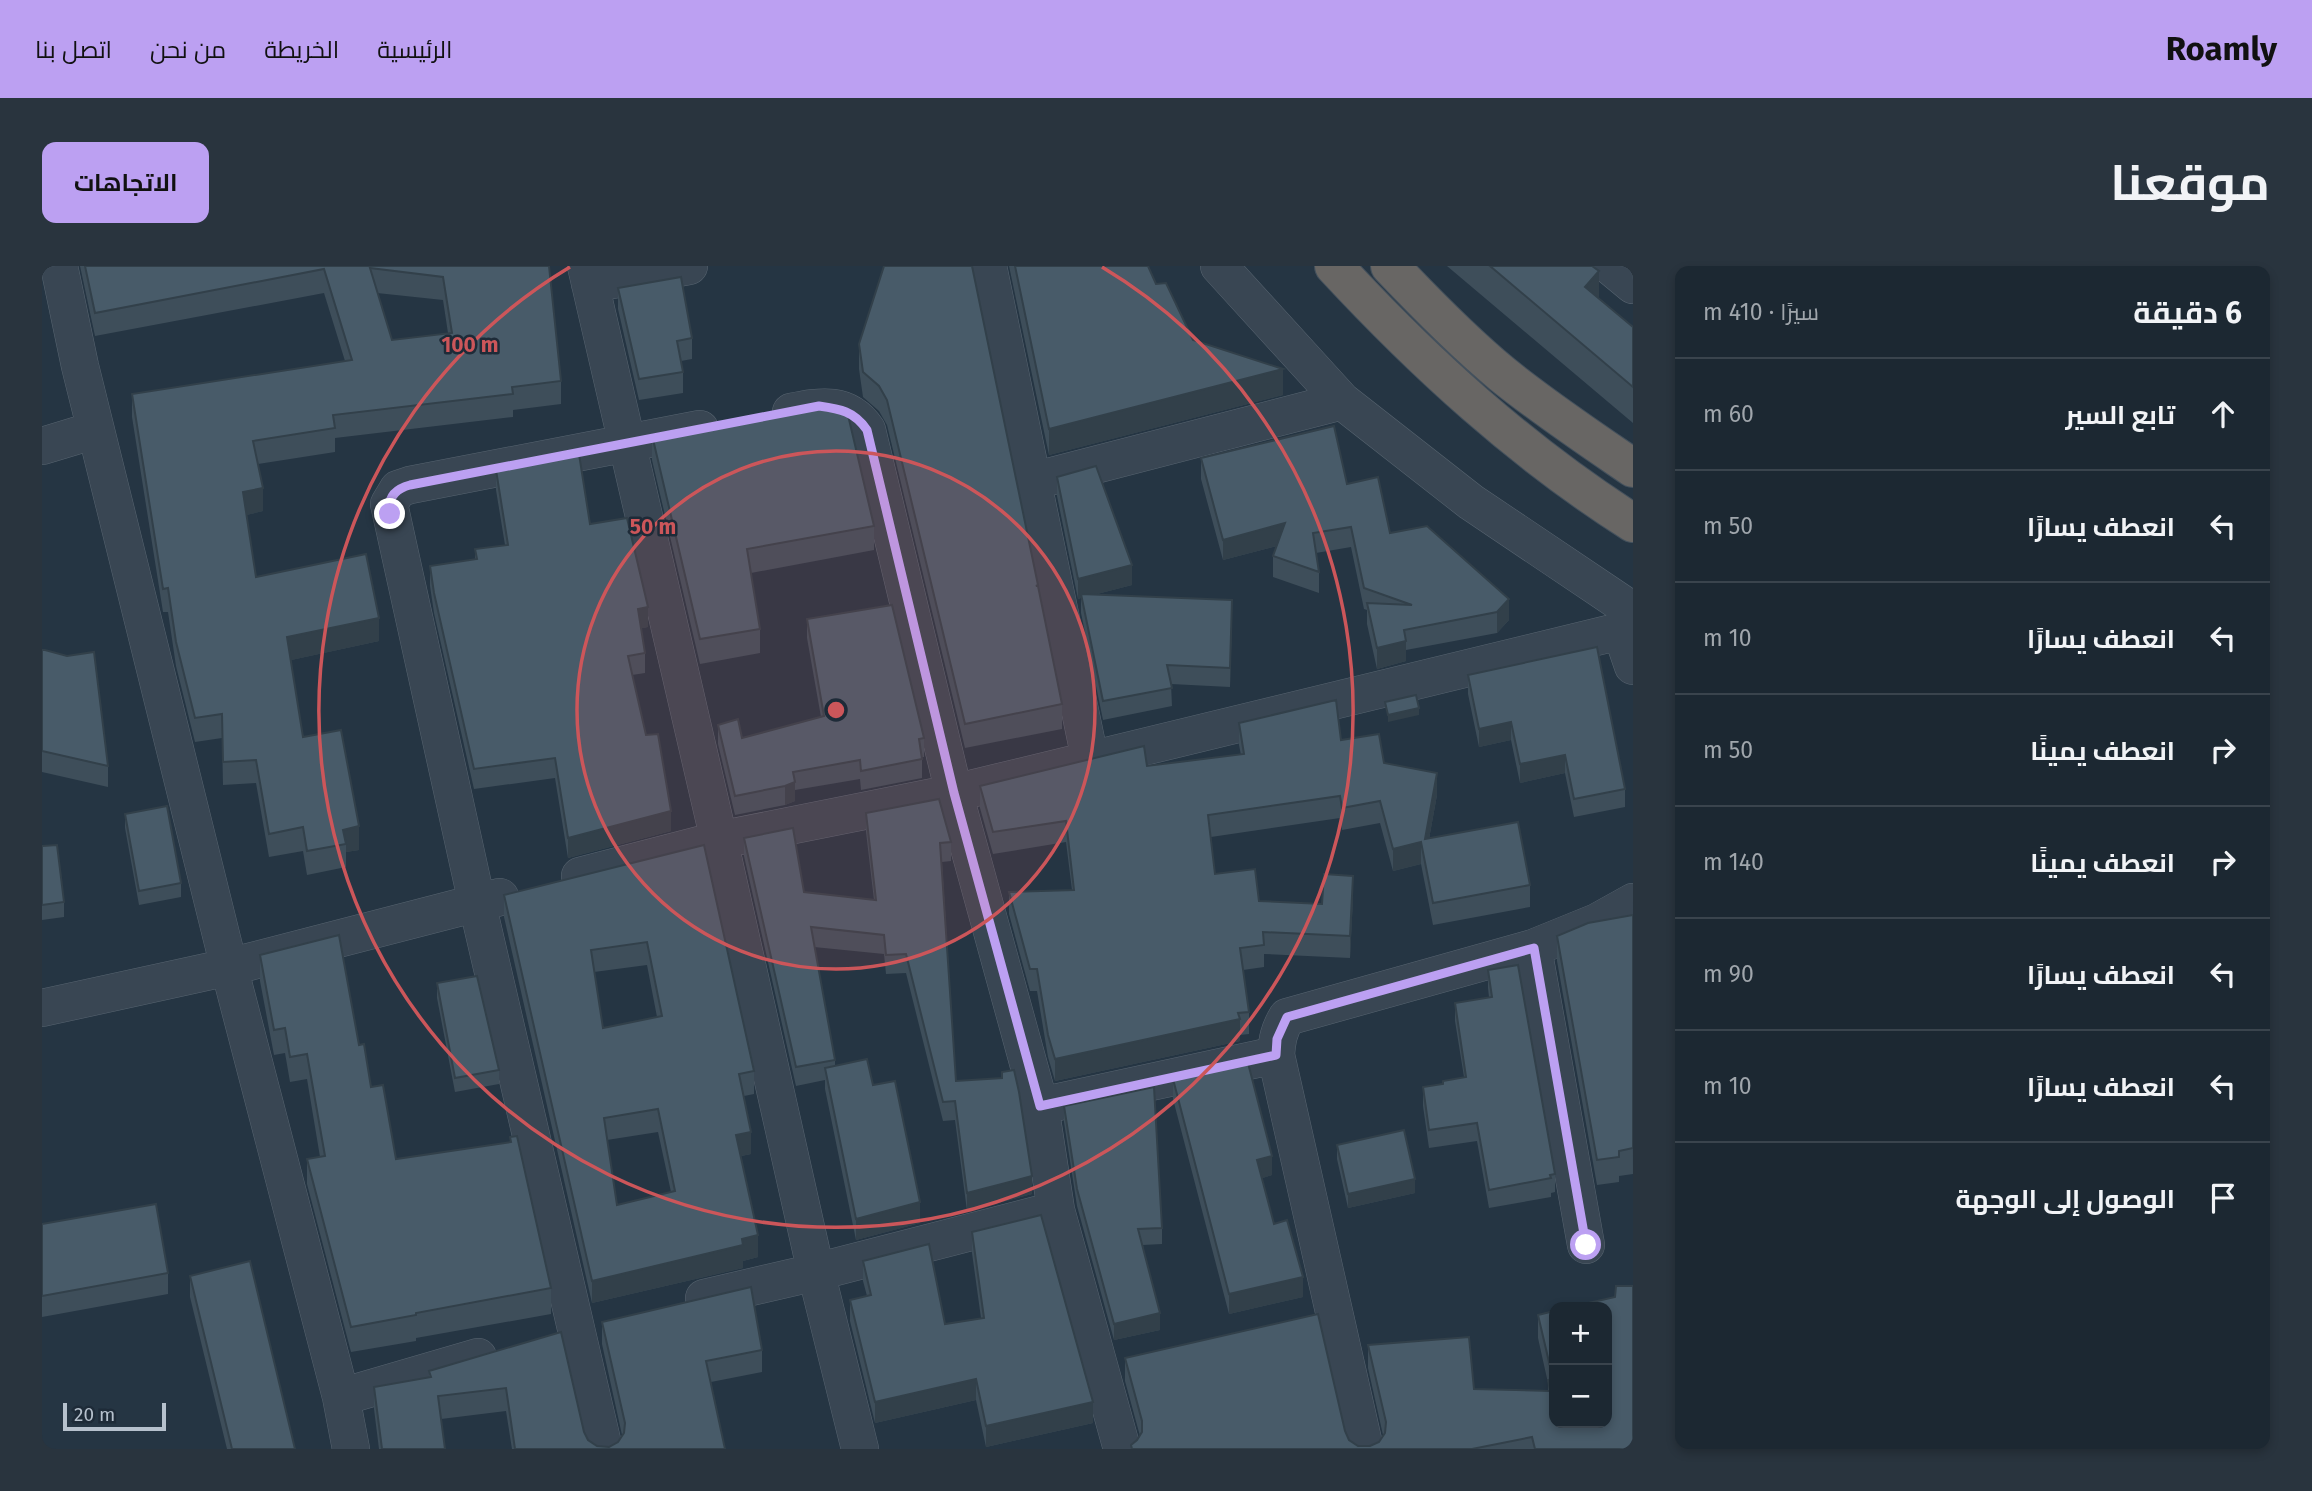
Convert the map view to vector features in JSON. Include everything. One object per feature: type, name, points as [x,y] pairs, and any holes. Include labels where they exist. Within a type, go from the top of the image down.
[{"type":"highway","points":[[1334,266],[1413,349],[1466,398],[1530,450],[1633,523]]},
{"type":"highway","points":[[1390,266],[1439,317],[1501,373],[1633,468]]},
{"type":"street","points":[[59,266],[95,430],[229,967],[341,1397],[351,1449]]},
{"type":"street","points":[[689,266],[588,275],[816,1272],[860,1449]]},
{"type":"street","points":[[988,266],[1090,759]]},
{"type":"street","points":[[1219,266],[1342,401],[1629,624],[1633,666]]},
{"type":"street","points":[[1610,266],[1633,285]]},
{"type":"street","points":[[1033,481],[1342,401]]},
{"type":"street","points":[[604,1449],[591,1325],[477,903],[389,500],[398,489],[410,485],[819,406],[851,412],[867,430],[954,793],[1040,1106],[1056,1210],[1113,1362],[1122,1449]]},
{"type":"street","points":[[42,446],[95,430]]},
{"type":"street","points":[[42,1008],[229,967],[719,840],[954,793],[1629,624]]},
{"type":"street","points":[[1365,1449],[1276,1055],[1277,1039],[1287,1017],[1534,948],[1597,922],[1633,902]]},
{"type":"street","points":[[1534,948],[1586,1245]]},
{"type":"street","points":[[1040,1106],[1276,1055]]},
{"type":"street","points":[[670,1306],[816,1272],[1056,1210]]},
{"type":"street","points":[[1296,1320],[1335,1311]]},
{"type":"street","points":[[341,1397],[591,1325]]},
{"type":"building","points":[[85,266],[549,266],[561,381],[512,387],[513,394],[333,415],[335,428],[253,441],[263,488],[243,492],[256,577],[366,554],[379,618],[287,637],[303,737],[341,730],[359,826],[343,830],[346,844],[307,851],[303,827],[269,834],[256,760],[223,762],[222,714],[195,718],[176,642],[168,588],[163,589],[132,394],[352,360],[324,269],[95,313]],"holes":[[[370,268],[443,277],[452,333],[392,340]]]},
{"type":"building","points":[[884,266],[972,266],[1062,704],[965,724],[887,400],[879,386],[863,372],[859,344]]},
{"type":"building","points":[[1015,266],[1148,266],[1156,284],[1166,283],[1193,340],[1283,369],[1049,429]]},
{"type":"building","points":[[1490,266],[1592,266],[1599,271],[1585,287],[1633,327],[1633,387]]},
{"type":"building","points":[[681,277],[692,338],[677,341],[683,372],[639,379],[618,288]]},
{"type":"building","points":[[819,403],[834,406],[848,415],[874,526],[747,549],[760,629],[700,639],[652,435]]},
{"type":"building","points":[[1334,426],[1347,484],[1378,477],[1390,533],[1427,526],[1509,599],[1497,612],[1404,630],[1406,641],[1377,648],[1367,603],[1412,605],[1364,588],[1351,527],[1313,533],[1319,572],[1273,556],[1285,523],[1223,540],[1201,458]]},
{"type":"building","points":[[579,454],[590,524],[627,518],[648,607],[638,609],[645,653],[628,656],[646,735],[658,734],[671,811],[568,838],[555,758],[474,769],[430,566],[477,559],[475,549],[508,545],[496,470]]},
{"type":"building","points":[[1096,466],[1132,565],[1078,579],[1057,477]]},
{"type":"building","points":[[1081,594],[1232,600],[1230,668],[1167,665],[1172,688],[1103,701]]},
{"type":"building","points":[[892,605],[924,738],[919,739],[922,759],[861,771],[860,760],[793,772],[795,782],[735,796],[718,725],[738,719],[742,738],[824,716],[807,619]]},
{"type":"building","points":[[1597,647],[1625,789],[1574,799],[1565,755],[1520,764],[1511,722],[1479,729],[1468,675]]},
{"type":"building","points":[[42,650],[67,656],[94,652],[108,766],[42,751]]},
{"type":"building","points":[[1416,695],[1419,708],[1388,715],[1385,702]]},
{"type":"building","points":[[1336,700],[1341,740],[1379,734],[1384,763],[1437,773],[1425,839],[1518,822],[1530,885],[1433,903],[1421,842],[1393,849],[1380,801],[1342,808],[1340,796],[1208,815],[1215,874],[1255,869],[1259,901],[1322,904],[1324,874],[1353,876],[1350,936],[1263,932],[1264,945],[1240,948],[1249,1012],[1238,1013],[1240,1019],[1055,1059],[1048,1035],[1037,969],[1030,969],[1009,892],[1074,890],[1066,821],[993,832],[980,786],[1144,746],[1147,766],[1244,754],[1239,723]]},
{"type":"building","points":[[939,799],[951,842],[940,843],[956,1081],[1002,1078],[1002,1072],[1014,1070],[1032,1176],[967,1193],[955,1101],[943,1102],[906,954],[886,955],[884,935],[811,927],[835,1060],[796,1067],[744,838],[793,828],[804,892],[876,900],[866,813]]},
{"type":"building","points":[[167,806],[181,883],[139,891],[125,814]]},
{"type":"building","points":[[57,845],[64,902],[42,905],[42,846]]},
{"type":"building","points":[[704,845],[754,1071],[739,1074],[751,1132],[736,1135],[758,1235],[742,1239],[743,1245],[592,1281],[504,895]],"holes":[[[647,942],[662,1016],[603,1028],[591,950]],[[658,1109],[675,1191],[617,1205],[604,1118]]]},
{"type":"building","points":[[1633,915],[1633,1148],[1619,1151],[1619,1157],[1597,1160],[1557,936],[1588,923]]},
{"type":"building","points":[[339,935],[359,1045],[364,1044],[371,1087],[383,1085],[396,1159],[511,1142],[510,1137],[517,1136],[551,1288],[351,1327],[307,1159],[325,1156],[307,1054],[290,1057],[285,1028],[274,1030],[260,955]]},
{"type":"building","points":[[1518,965],[1555,1174],[1550,1175],[1551,1178],[1489,1190],[1477,1123],[1429,1130],[1423,1087],[1466,1077],[1455,1003],[1492,997],[1488,970]]},
{"type":"building","points":[[477,976],[499,1070],[455,1078],[437,983]]},
{"type":"building","points":[[867,1059],[873,1085],[895,1081],[920,1202],[856,1219],[825,1068]]},
{"type":"building","points":[[1248,1063],[1272,1156],[1257,1160],[1274,1224],[1287,1220],[1303,1277],[1229,1294],[1173,1079]]},
{"type":"building","points":[[1154,1087],[1162,1228],[1138,1229],[1160,1313],[1114,1324],[1077,1189],[1064,1106]]},
{"type":"building","points":[[1404,1130],[1415,1179],[1348,1194],[1337,1145]]},
{"type":"building","points":[[156,1204],[168,1273],[42,1296],[42,1224]]},
{"type":"building","points":[[1041,1215],[1093,1402],[986,1426],[976,1379],[875,1402],[850,1300],[871,1295],[863,1261],[929,1244],[945,1324],[984,1318],[972,1232]]},
{"type":"building","points":[[250,1261],[295,1449],[232,1449],[190,1276]]},
{"type":"building","points":[[1616,1286],[1633,1286],[1633,1449],[1535,1449],[1532,1437],[1472,1449],[1132,1449],[1131,1445],[1142,1432],[1142,1421],[1125,1358],[1318,1314],[1345,1431],[1349,1440],[1358,1446],[1370,1446],[1379,1442],[1385,1433],[1386,1422],[1368,1345],[1469,1337],[1474,1389],[1549,1391],[1549,1428],[1612,1428],[1612,1302],[1593,1302],[1615,1297]]},
{"type":"building","points":[[751,1287],[762,1350],[706,1361],[725,1449],[515,1449],[506,1388],[438,1396],[445,1449],[382,1449],[374,1387],[431,1377],[429,1371],[561,1332],[584,1432],[588,1440],[597,1446],[609,1447],[618,1442],[624,1433],[625,1423],[602,1322]]},
{"type":"building","points":[[1549,1312],[1549,1362],[1538,1315]]},
{"type":"route","points":[[390,514],[389,500],[398,489],[410,485],[819,406],[851,412],[867,430],[954,793],[1040,1106],[1276,1055],[1277,1039],[1287,1017],[1534,948],[1586,1245]]}]
